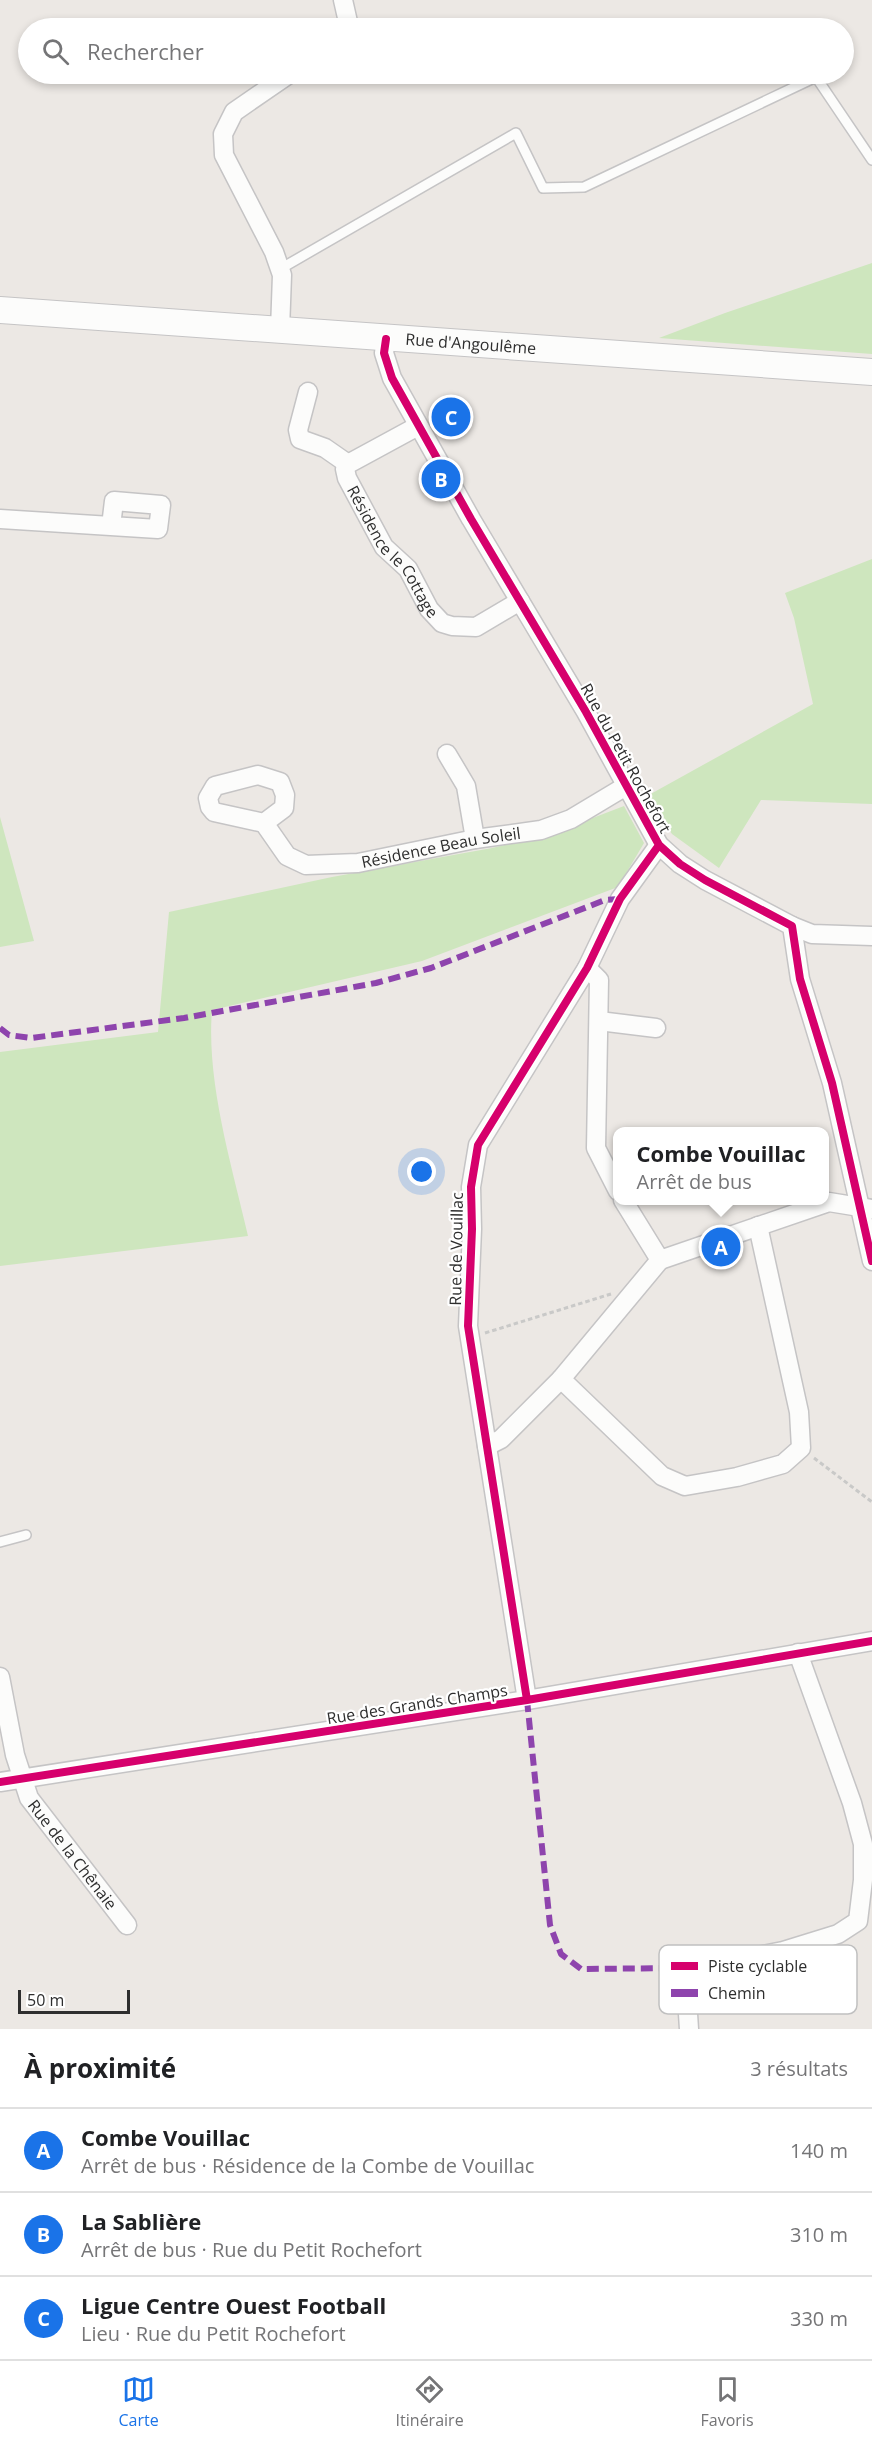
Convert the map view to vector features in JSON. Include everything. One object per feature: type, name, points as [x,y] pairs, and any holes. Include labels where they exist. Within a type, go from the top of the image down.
[{"type":"street","points":[[343,0],[347,18]]},
{"type":"street","points":[[275,84],[234,112],[223,134],[224,155],[274,252],[282,275],[280,330]]},
{"type":"street","name":"Rue d'Angoulême","points":[[0,310],[872,372]]},
{"type":"street","name":"Rue du Petit Rochefort","points":[[386,339],[384,353],[392,378],[586,712],[659,845],[680,864],[705,880],[792,926],[812,934],[872,936]]},
{"type":"street","name":"Résidence le Cottage","points":[[308,392],[298,430],[300,439],[325,448],[348,464]]},
{"type":"street","name":"Résidence le Cottage","points":[[418,426],[348,464],[345,469],[347,478],[384,547],[408,569],[436,618],[452,626],[476,627],[520,601]]},
{"type":"street","points":[[0,519],[111,526]]},
{"type":"street","points":[[447,754],[466,786],[475,839]]},
{"type":"street","name":"Résidence Beau Soleil","points":[[264,823],[287,856],[306,865],[358,862],[556,825],[571,819],[626,786]]},
{"type":"street","name":"Rue de Vouillac","points":[[527,1700],[469,1338],[471,1187],[478,1144],[587,968],[620,899],[659,845]]},
{"type":"street","points":[[792,926],[800,979],[867,1208],[872,1261]]},
{"type":"street","points":[[587,968],[598,980],[596,1148],[613,1181]]},
{"type":"street","points":[[599,1021],[656,1028]]},
{"type":"street","points":[[829,1202],[867,1208]]},
{"type":"street","points":[[626,1205],[660,1260]]},
{"type":"street","points":[[487,1446],[501,1439],[561,1379],[660,1260],[820,1205]]},
{"type":"street","points":[[561,1379],[662,1476],[685,1486],[737,1477],[783,1464],[801,1448],[799,1412],[758,1226]]},
{"type":"street","name":"Rue des Grands Champs","points":[[0,1782],[527,1700],[872,1641]]},
{"type":"street","points":[[798,1653],[852,1803],[863,1844],[863,1880],[858,1921],[838,1934],[802,1945]]},
{"type":"street","name":"Rue de la Chênaie","points":[[0,1677],[15,1755],[29,1798],[127,1925]]},
{"type":"street","points":[[688,2014],[689,2029]]},
{"type":"lane","points":[[280,269],[516,134],[543,188],[584,187],[801,84]]},
{"type":"lane","points":[[821,84],[872,160]]},
{"type":"lane","points":[[0,1542],[26,1535]]},
{"type":"path","points":[[469,1338],[639,1285]]},
{"type":"path","points":[[801,1448],[872,1502]]},
{"type":"green space","points":[[872,263],[872,354],[659,338],[725,313]]},
{"type":"green space","points":[[872,559],[872,804],[761,800],[719,868],[672,834],[647,796],[813,704],[794,618],[785,593]]},
{"type":"green space","points":[[624,806],[644,843],[618,887],[422,961],[212,1010],[211,1038],[217,1095],[248,1236],[0,1266],[0,1052],[158,1032],[169,912],[332,877],[492,848],[551,834]]},
{"type":"green space","points":[[0,817],[34,941],[0,947]]},
{"type":"marked path","points":[[0,1028],[9,1035],[31,1038],[184,1018],[376,983],[431,968],[605,900],[620,899]]},
{"type":"marked path","points":[[527,1700],[550,1925],[561,1954],[581,1969],[659,1968]]},
{"type":"cycle path","points":[[386,339],[384,353],[392,378],[471,519],[586,712],[659,845],[680,864],[705,880],[792,926],[800,979],[832,1083],[872,1261]]},
{"type":"cycle path","points":[[527,1700],[468,1326],[472,1229],[471,1187],[478,1145],[587,968],[620,899],[659,845]]},
{"type":"cycle path","points":[[0,1782],[527,1700],[872,1641]]},
{"type":"place","name":"Ligue Centre Ouest Football","points":[[451,417]]},
{"type":"place","name":"La Sablière","points":[[441,479]]},
{"type":"place","name":"Combe Vouillac","points":[[721,1247]]}]
